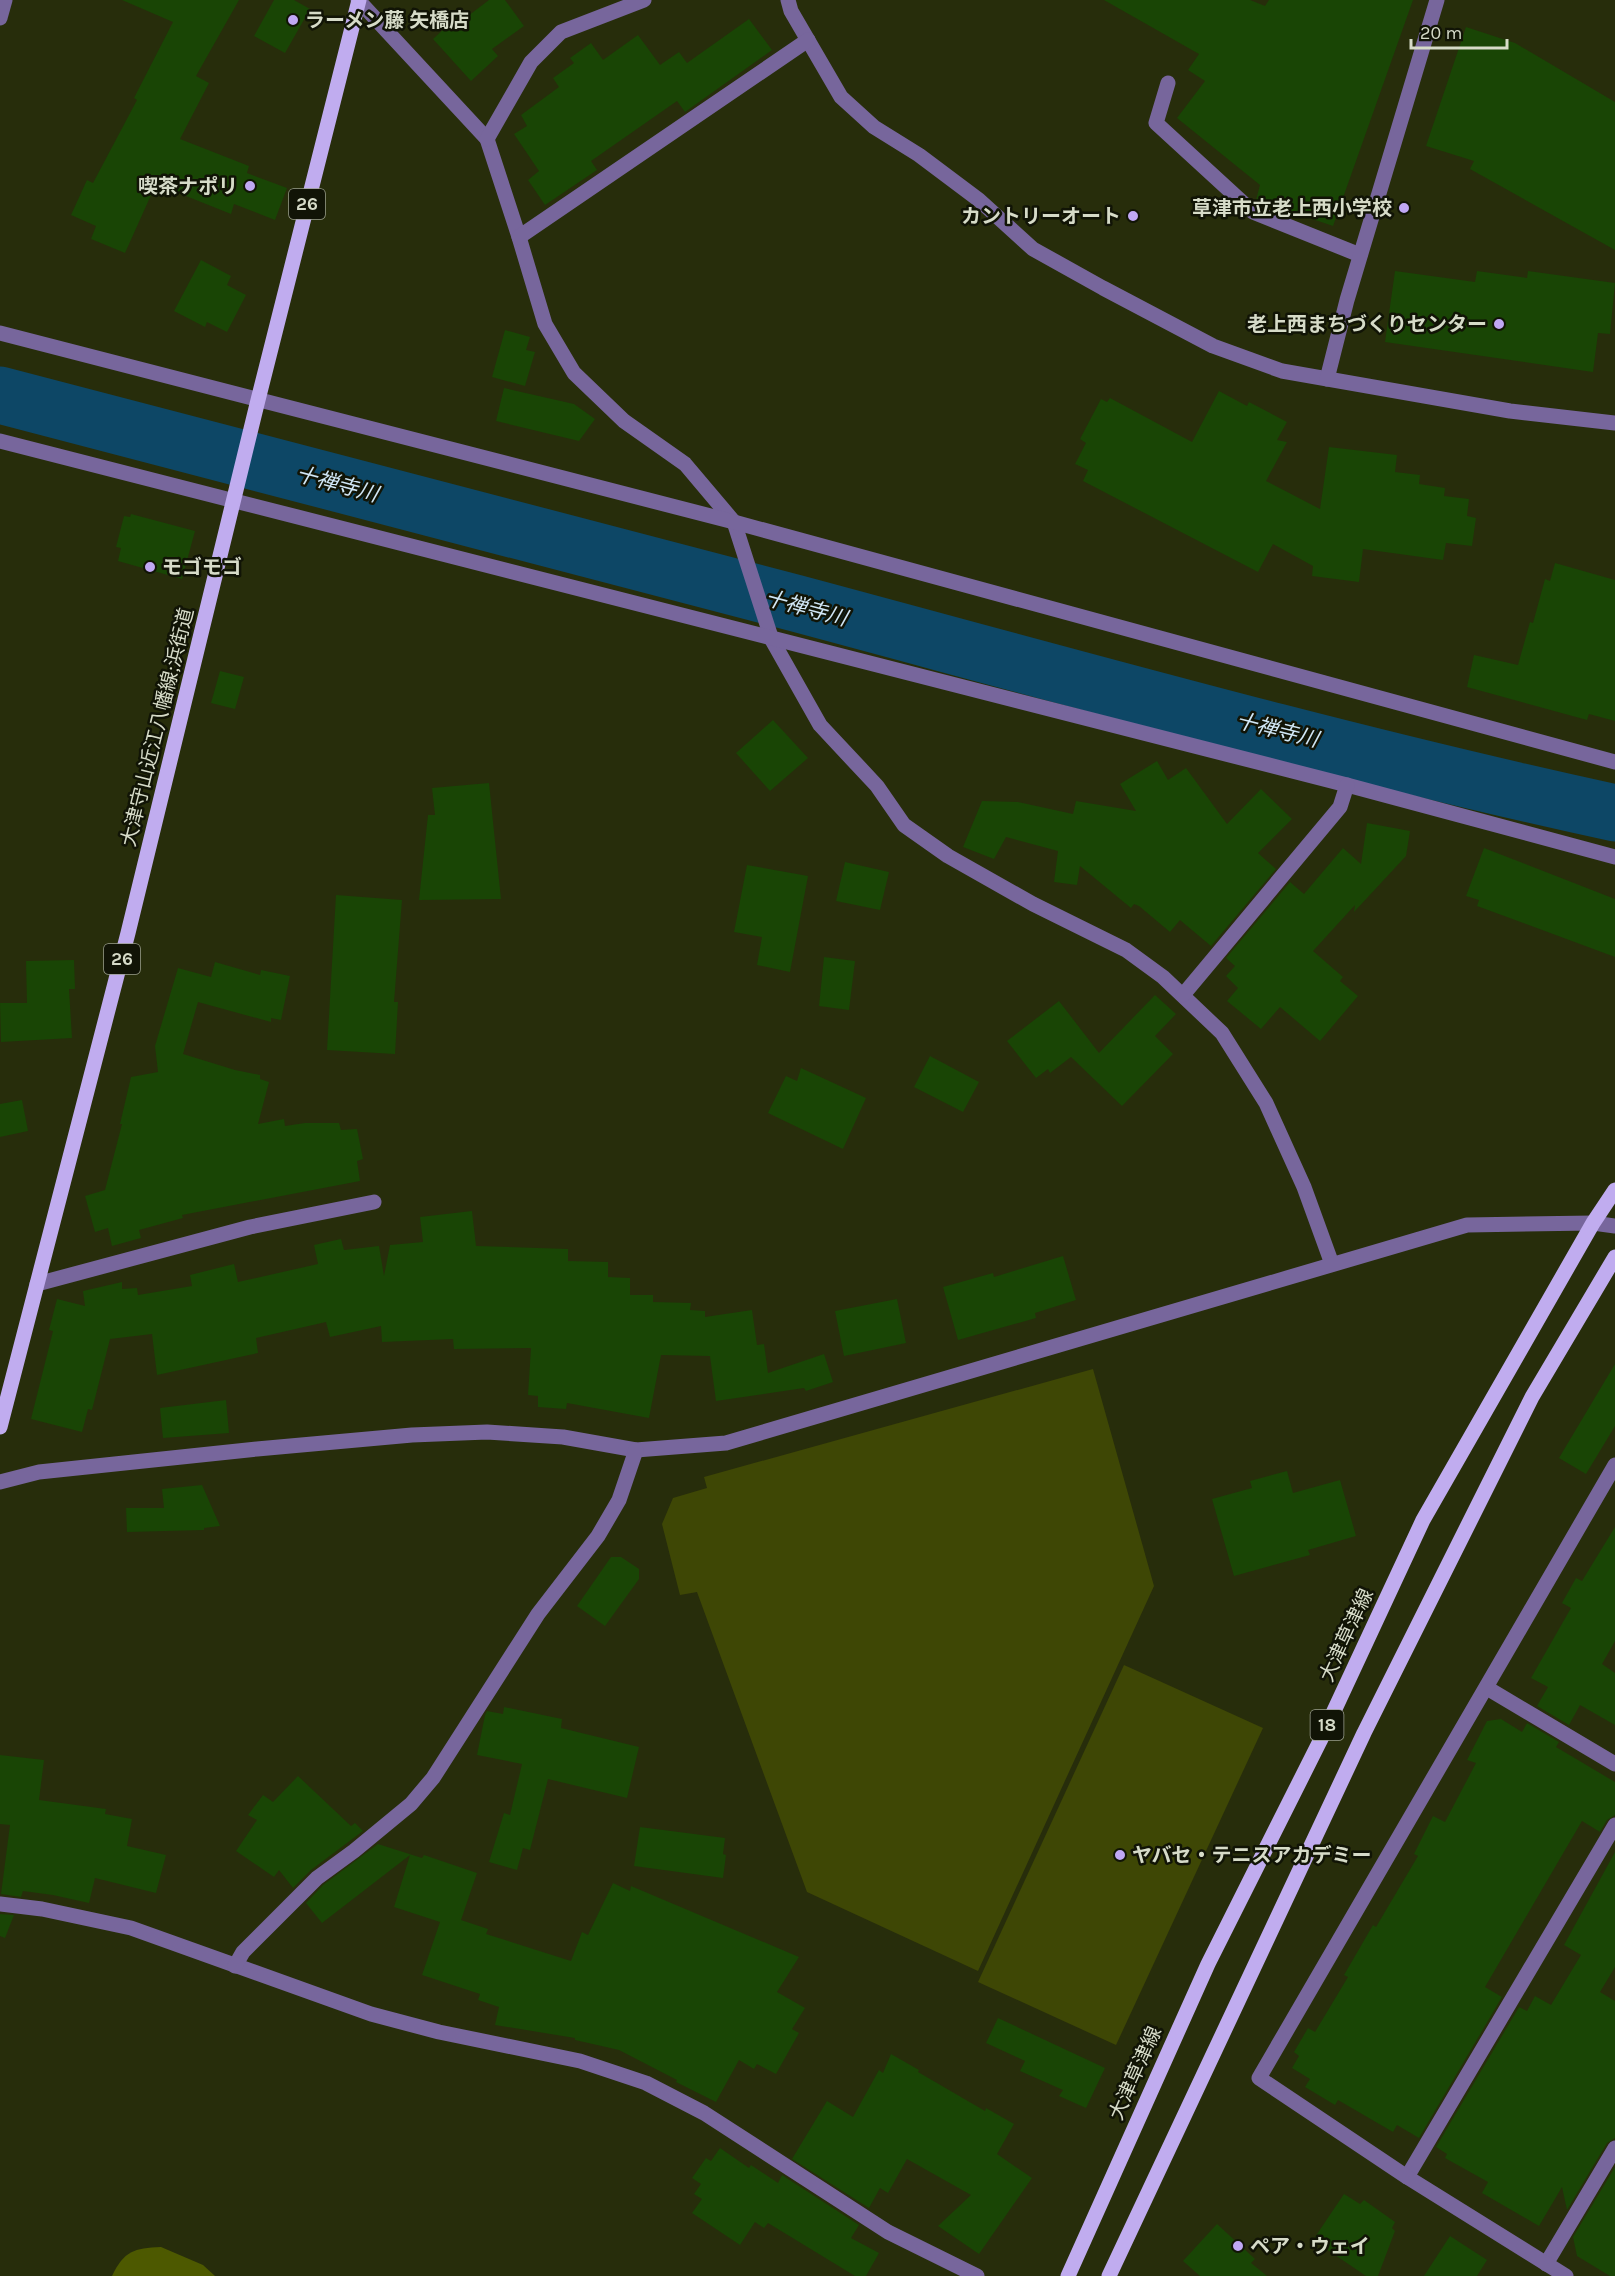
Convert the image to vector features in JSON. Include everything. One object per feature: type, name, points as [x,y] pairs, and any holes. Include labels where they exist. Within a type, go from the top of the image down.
[{"type":"main road","name":"大津守山近江八幡線;浜街道","points":[[0,1427],[128,933],[257,404],[359,0]]},
{"type":"main road","name":"大津草津線","points":[[1068,2276],[1208,1964],[1320,1741],[1423,1520],[1593,1223],[1615,1190]]},
{"type":"main road","name":"18","points":[[1109,2276],[1364,1733],[1532,1397],[1615,1257]]},
{"type":"street","points":[[0,18],[5,0]]},
{"type":"street","points":[[359,0],[487,139],[545,324],[574,373],[624,421],[685,464],[736,528],[770,633],[820,725],[877,786],[904,825],[958,862],[1033,904],[1126,951],[1163,977],[1222,1033],[1266,1103],[1304,1187],[1332,1264]]},
{"type":"street","points":[[487,139],[531,62],[561,32],[644,0]]},
{"type":"street","points":[[788,0],[791,11],[841,97],[874,127],[919,154],[979,200],[1033,249],[1213,346],[1282,371],[1510,411],[1615,423]]},
{"type":"street","points":[[1327,379],[1360,255],[1437,0]]},
{"type":"street","points":[[519,237],[808,40]]},
{"type":"street","points":[[1168,83],[1156,123],[1253,212],[1360,255]]},
{"type":"street","points":[[0,333],[257,404],[736,528],[1615,762]]},
{"type":"street","points":[[0,441],[236,495],[770,633],[1615,857]]},
{"type":"street","points":[[1183,995],[1340,807],[1347,785]]},
{"type":"street","points":[[37,1284],[250,1227],[374,1202]]},
{"type":"street","points":[[0,1482],[39,1472],[412,1435],[487,1432],[563,1437],[636,1450],[726,1443],[1467,1225],[1593,1223],[1615,1226]]},
{"type":"street","points":[[235,1966],[243,1952],[317,1878],[354,1851],[411,1803],[433,1778],[538,1614],[598,1536],[618,1500],[636,1450]]},
{"type":"street","points":[[1566,2276],[1407,2177],[1259,2078],[1615,1465]]},
{"type":"street","points":[[1486,1688],[1615,1764]]},
{"type":"street","points":[[1407,2177],[1615,1825]]},
{"type":"street","points":[[0,1904],[42,1909],[131,1928],[371,2014],[439,2032],[580,2061],[646,2083],[704,2113],[888,2232],[977,2276]]},
{"type":"street","points":[[1546,2264],[1615,2148]]},
{"type":"green space","points":[[1093,1369],[1154,1586],[978,1971],[807,1892],[697,1592],[680,1595],[662,1524],[673,1498],[707,1488],[704,1477]]},
{"type":"green space","name":"ヤバセ・テニスアカデミー","points":[[1124,1665],[1263,1728],[1116,2045],[978,1982]]},
{"type":"green space","points":[[161,2247],[203,2265],[215,2276],[112,2276],[121,2261],[131,2252],[144,2248]]},
{"type":"building","points":[[122,0],[239,0],[196,76],[209,83],[180,139],[249,166],[247,173],[287,188],[275,220],[234,204],[231,214],[156,184],[125,253],[91,239],[96,226],[71,215],[87,180],[93,183],[137,100],[134,98],[173,22]]},
{"type":"building","points":[[274,0],[294,0],[310,9],[285,53],[254,36]]},
{"type":"building","points":[[489,0],[505,0],[524,26],[492,49],[498,56],[471,81],[433,39],[460,14],[464,19]]},
{"type":"building","points":[[1104,0],[1250,0],[1265,6],[1269,0],[1413,0],[1333,226],[1256,200],[1260,185],[1177,118],[1205,81],[1188,70],[1199,54]]},
{"type":"building","points":[[749,19],[772,50],[685,112],[677,101],[591,161],[597,170],[545,205],[528,180],[539,171],[514,134],[527,126],[521,115],[559,87],[553,78],[574,63],[570,58],[591,43],[603,60],[638,35],[660,65],[679,52],[687,63]]},
{"type":"building","points":[[1466,27],[1515,43],[1615,102],[1615,250],[1470,169],[1474,161],[1426,146]]},
{"type":"building","points":[[201,260],[231,276],[227,285],[246,295],[227,332],[207,322],[205,327],[174,311]]},
{"type":"building","name":"老上西まちづくりセンター","points":[[1395,271],[1475,282],[1477,271],[1527,278],[1528,271],[1615,283],[1610,334],[1598,333],[1593,372],[1385,342]]},
{"type":"building","points":[[505,330],[530,337],[526,350],[535,352],[525,386],[492,377]]},
{"type":"building","points":[[504,388],[574,404],[595,419],[579,441],[496,421]]},
{"type":"building","points":[[1219,391],[1247,406],[1249,402],[1287,422],[1277,440],[1287,442],[1266,481],[1320,509],[1329,447],[1397,455],[1395,472],[1420,475],[1419,484],[1445,488],[1444,496],[1469,499],[1467,516],[1476,518],[1472,546],[1446,543],[1443,560],[1363,549],[1359,582],[1312,576],[1313,566],[1273,544],[1258,572],[1083,481],[1088,470],[1075,464],[1086,443],[1080,439],[1101,399],[1107,402],[1110,398],[1192,442]]},
{"type":"building","points":[[131,514],[195,531],[182,579],[118,561],[121,548],[116,547],[124,516],[130,517]]},
{"type":"building","points":[[1555,563],[1615,580],[1615,721],[1589,714],[1587,720],[1467,687],[1474,655],[1518,665],[1545,579],[1550,581]]},
{"type":"building","points":[[220,671],[244,677],[235,709],[211,703]]},
{"type":"building","points":[[773,720],[808,758],[770,791],[736,753]]},
{"type":"building","points":[[1157,761],[1168,780],[1186,768],[1227,824],[1261,789],[1292,819],[1258,853],[1276,869],[1211,946],[1180,920],[1170,932],[1139,906],[1134,904],[1131,908],[1080,866],[1077,885],[1054,882],[1058,851],[1006,837],[994,859],[963,847],[982,801],[1018,802],[1073,814],[1076,801],[1136,811],[1120,784]]},
{"type":"building","points":[[489,783],[501,899],[419,900],[428,815],[435,815],[432,788]]},
{"type":"building","points":[[1367,823],[1410,831],[1406,856],[1354,912],[1355,905],[1313,951],[1343,977],[1340,981],[1358,996],[1320,1041],[1280,1007],[1261,1029],[1227,1001],[1238,988],[1226,976],[1235,966],[1226,958],[1290,882],[1304,894],[1343,848],[1361,864]]},
{"type":"building","points":[[1484,848],[1615,899],[1615,957],[1477,906],[1479,900],[1466,896]]},
{"type":"building","points":[[845,862],[889,872],[880,910],[836,901]]},
{"type":"building","points":[[747,865],[808,876],[790,972],[757,965],[762,937],[734,932]]},
{"type":"building","points":[[336,895],[402,900],[394,1002],[398,1002],[395,1054],[327,1050]]},
{"type":"building","points":[[824,957],[855,961],[849,1010],[819,1006]]},
{"type":"building","points":[[74,960],[75,989],[69,989],[72,1038],[1,1042],[0,1003],[27,1003],[26,961]]},
{"type":"building","points":[[215,962],[260,975],[261,970],[290,976],[281,1020],[271,1018],[271,1022],[198,1002],[183,1054],[260,1075],[260,1079],[269,1082],[258,1124],[284,1119],[285,1126],[305,1123],[339,1123],[341,1130],[357,1129],[363,1159],[357,1161],[360,1181],[182,1215],[183,1218],[139,1230],[141,1238],[112,1246],[108,1228],[95,1232],[85,1196],[105,1190],[131,1077],[158,1072],[155,1046],[178,968],[211,977]]},
{"type":"building","points":[[1155,995],[1176,1014],[1155,1036],[1173,1054],[1122,1106],[1071,1057],[1050,1073],[1048,1069],[1036,1078],[1007,1041],[1059,1001],[1099,1053]]},
{"type":"building","points":[[930,1056],[979,1082],[963,1112],[914,1087]]},
{"type":"building","points":[[801,1068],[866,1098],[843,1149],[768,1113],[786,1076],[797,1081]]},
{"type":"building","points":[[22,1100],[28,1131],[0,1137],[0,1104]]},
{"type":"building","points":[[472,1211],[476,1246],[568,1249],[568,1261],[608,1262],[608,1277],[630,1278],[630,1295],[653,1295],[653,1302],[691,1303],[690,1310],[705,1311],[705,1317],[752,1310],[757,1345],[764,1344],[768,1373],[824,1354],[833,1382],[806,1391],[804,1388],[716,1401],[710,1356],[661,1355],[649,1418],[567,1403],[566,1409],[538,1407],[538,1396],[528,1395],[531,1348],[454,1349],[453,1339],[382,1342],[381,1326],[330,1337],[326,1322],[256,1338],[258,1353],[157,1375],[152,1334],[110,1339],[92,1410],[88,1409],[82,1432],[31,1419],[53,1331],[49,1330],[57,1299],[85,1306],[83,1291],[122,1282],[122,1289],[137,1288],[138,1295],[192,1286],[190,1275],[234,1264],[238,1282],[318,1264],[314,1245],[341,1239],[344,1250],[379,1246],[384,1276],[390,1245],[423,1242],[420,1217]]},
{"type":"building","points":[[1063,1256],[1076,1300],[1035,1313],[1036,1318],[958,1340],[943,1287],[993,1273],[994,1277]]},
{"type":"building","points":[[897,1299],[906,1343],[844,1356],[835,1311]]},
{"type":"building","points":[[1615,1364],[1615,1426],[1586,1474],[1559,1458]]},
{"type":"building","points":[[226,1400],[229,1433],[163,1438],[160,1408]]},
{"type":"building","points":[[1287,1471],[1293,1493],[1340,1480],[1356,1536],[1308,1550],[1310,1555],[1234,1576],[1212,1499],[1252,1488],[1250,1481]]},
{"type":"building","points":[[202,1485],[220,1526],[204,1528],[204,1530],[127,1532],[126,1508],[164,1508],[162,1489]]},
{"type":"building","points":[[1615,1527],[1615,1641],[1602,1664],[1615,1673],[1615,1725],[1580,1705],[1569,1725],[1537,1706],[1548,1687],[1531,1678],[1571,1608],[1562,1603],[1576,1578],[1582,1581]]},
{"type":"building","points":[[611,1557],[621,1557],[639,1569],[639,1579],[605,1626],[577,1606]]},
{"type":"building","points":[[504,1707],[562,1719],[561,1728],[639,1747],[627,1798],[548,1779],[530,1850],[523,1848],[517,1870],[489,1862],[504,1813],[510,1815],[522,1764],[477,1755],[487,1711],[503,1714]]},
{"type":"building","points":[[1501,1719],[1522,1732],[1527,1723],[1559,1742],[1556,1747],[1615,1782],[1615,1815],[1607,1820],[1600,1832],[1582,1821],[1485,1987],[1502,1997],[1419,2138],[1397,2125],[1393,2132],[1338,2100],[1335,2105],[1305,2087],[1310,2079],[1292,2068],[1299,2056],[1294,2052],[1308,2028],[1315,2032],[1348,1977],[1344,1975],[1373,1925],[1376,1927],[1418,1856],[1414,1854],[1433,1816],[1445,1822],[1476,1763],[1467,1760],[1487,1721]]},
{"type":"building","points":[[0,1755],[44,1760],[39,1800],[106,1809],[105,1814],[132,1819],[127,1846],[166,1855],[156,1893],[95,1878],[89,1903],[23,1891],[21,1897],[1,1894],[10,1825],[0,1824]]},
{"type":"building","points":[[298,1776],[351,1826],[355,1823],[363,1831],[311,1870],[293,1888],[279,1870],[274,1877],[236,1851],[257,1820],[248,1815],[263,1795],[273,1802]]},
{"type":"building","points":[[640,1827],[725,1838],[723,1854],[726,1855],[723,1878],[634,1866]]},
{"type":"building","points":[[378,1844],[422,1858],[424,1855],[477,1873],[461,1920],[488,1929],[486,1934],[571,1961],[582,1932],[588,1935],[613,1883],[630,1891],[631,1886],[799,1957],[777,1992],[805,2008],[792,2029],[799,2033],[776,2074],[757,2064],[754,2069],[739,2060],[716,2102],[619,2050],[575,2040],[575,2038],[495,2025],[499,2007],[478,2000],[480,1994],[422,1975],[440,1922],[394,1907],[410,1855],[322,1923],[306,1903],[323,1885]]},
{"type":"building","points":[[1615,1852],[1615,1967],[1600,1992],[1615,2001],[1615,2138],[1607,2143],[1567,2210],[1562,2187],[1539,2226],[1482,2193],[1488,2182],[1445,2158],[1447,2154],[1436,2147],[1519,2007],[1527,2011],[1535,1996],[1551,2005],[1581,1955],[1564,1945]]},
{"type":"building","points":[[0,1914],[14,1915],[5,1938],[0,1936]]},
{"type":"building","points":[[998,2018],[1105,2068],[1086,2108],[1059,2096],[1063,2090],[1020,2071],[1025,2061],[986,2043]]},
{"type":"building","points":[[891,2054],[985,2111],[986,2108],[1014,2124],[997,2154],[1032,2178],[979,2254],[938,2226],[971,2195],[907,2159],[888,2193],[880,2188],[869,2208],[792,2159],[827,2101],[853,2117],[879,2070],[883,2073]]},
{"type":"building","points":[[720,2148],[749,2168],[751,2165],[778,2183],[782,2175],[859,2225],[851,2238],[879,2253],[866,2276],[855,2276],[768,2223],[764,2228],[755,2222],[740,2245],[692,2213],[702,2199],[694,2194],[701,2184],[692,2178],[706,2158],[711,2161]]},
{"type":"building","points":[[1615,2167],[1615,2276],[1610,2276],[1577,2256],[1573,2237]]},
{"type":"building","points":[[1344,2194],[1360,2204],[1364,2200],[1395,2222],[1392,2228],[1395,2231],[1378,2276],[1366,2276],[1313,2240]]},
{"type":"building","points":[[1217,2224],[1255,2259],[1251,2263],[1267,2276],[1200,2276],[1183,2261]]},
{"type":"building","points":[[1450,2236],[1487,2260],[1477,2276],[1424,2276]]},
{"type":"waterway","name":"十禅寺川","points":[[0,395],[596,550],[1101,686],[1409,765],[1615,813]]},
{"type":"place","name":"ラーメン藤 矢橋店","points":[[293,20]]},
{"type":"place","name":"喫茶ナポリ","points":[[250,186]]},
{"type":"place","name":"草津市立老上西小学校","points":[[1404,208]]},
{"type":"place","name":"カントリーオート","points":[[1133,216]]},
{"type":"place","name":"老上西まちづくりセンター","points":[[1499,324]]},
{"type":"place","name":"モゴモゴ","points":[[150,567]]},
{"type":"place","name":"ヤバセ・テニスアカデミー","points":[[1120,1855]]},
{"type":"place","name":"ペア・ウェイ","points":[[1238,2246]]}]
